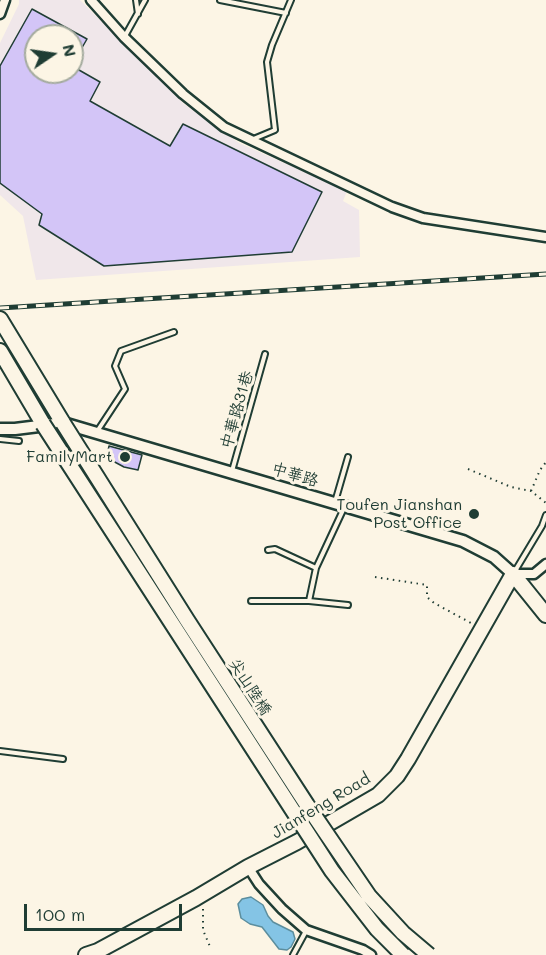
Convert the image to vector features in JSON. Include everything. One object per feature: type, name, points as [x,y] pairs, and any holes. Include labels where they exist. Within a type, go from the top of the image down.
[{"type":"main road","name":"尖山陸橋","points":[[0,319],[63,423],[307,805],[369,896],[403,933],[429,955]]},
{"type":"main road","name":"尖山陸橋","points":[[0,351],[43,424],[332,871],[377,929],[403,955]]},
{"type":"main road","name":"中華路","points":[[513,574],[546,615]]},
{"type":"main road","name":"Jianfeng Road","points":[[86,955],[98,951],[196,898],[378,795],[397,776],[439,707],[513,574]]},
{"type":"street","points":[[0,14],[5,0]]},
{"type":"street","points":[[92,0],[125,37],[183,94],[224,127],[392,207],[423,218],[546,237]]},
{"type":"street","name":"中華路","points":[[0,429],[63,423],[463,542],[494,557],[513,574]]},
{"type":"street","points":[[513,574],[534,574],[546,564]]},
{"type":"street","points":[[248,867],[258,884],[306,930],[372,955]]},
{"type":"lane","points":[[136,0],[138,14]]},
{"type":"lane","points":[[125,37],[145,0]]},
{"type":"lane","points":[[220,0],[286,13]]},
{"type":"lane","points":[[250,140],[275,130],[267,62],[291,0]]},
{"type":"lane","points":[[96,434],[125,389],[115,366],[122,351],[174,332]]},
{"type":"lane","name":"中華路31巷","points":[[231,474],[265,354]]},
{"type":"lane","points":[[0,439],[19,441]]},
{"type":"lane","points":[[309,602],[316,568],[340,505],[348,457]]},
{"type":"lane","points":[[513,574],[542,526],[546,515]]},
{"type":"lane","points":[[267,550],[275,549],[316,568]]},
{"type":"lane","points":[[251,601],[348,605]]},
{"type":"lane","points":[[0,751],[63,759]]},
{"type":"lane","points":[[293,955],[306,930]]},
{"type":"path","points":[[531,491],[546,462]]},
{"type":"path","points":[[468,469],[511,487],[531,491],[546,503]]},
{"type":"path","points":[[375,577],[427,585],[427,597],[434,603],[482,628]]},
{"type":"path","points":[[203,909],[203,930],[211,949]]},
{"type":"shaded area","points":[[19,0],[80,0],[184,104],[239,143],[347,191],[343,201],[359,210],[360,257],[36,280],[23,216],[0,195],[0,43]]},
{"type":"water","points":[[251,897],[263,905],[273,922],[293,932],[295,939],[287,950],[279,949],[262,927],[250,924],[241,918],[238,904],[242,899]]},
{"type":"building","points":[[32,9],[60,24],[24,24],[24,84],[84,84],[84,73],[100,82],[90,101],[170,146],[183,124],[322,192],[292,252],[104,266],[39,225],[42,214],[0,183],[0,66]]},
{"type":"building","name":"FamilyMart","points":[[109,446],[142,455],[138,470],[124,467],[111,460]]},
{"type":"railway","points":[[0,308],[546,274]]},
{"type":"place","name":"FamilyMart","points":[[125,457]]},
{"type":"place","name":"Toufen Jianshan Post Office","points":[[474,514]]}]
